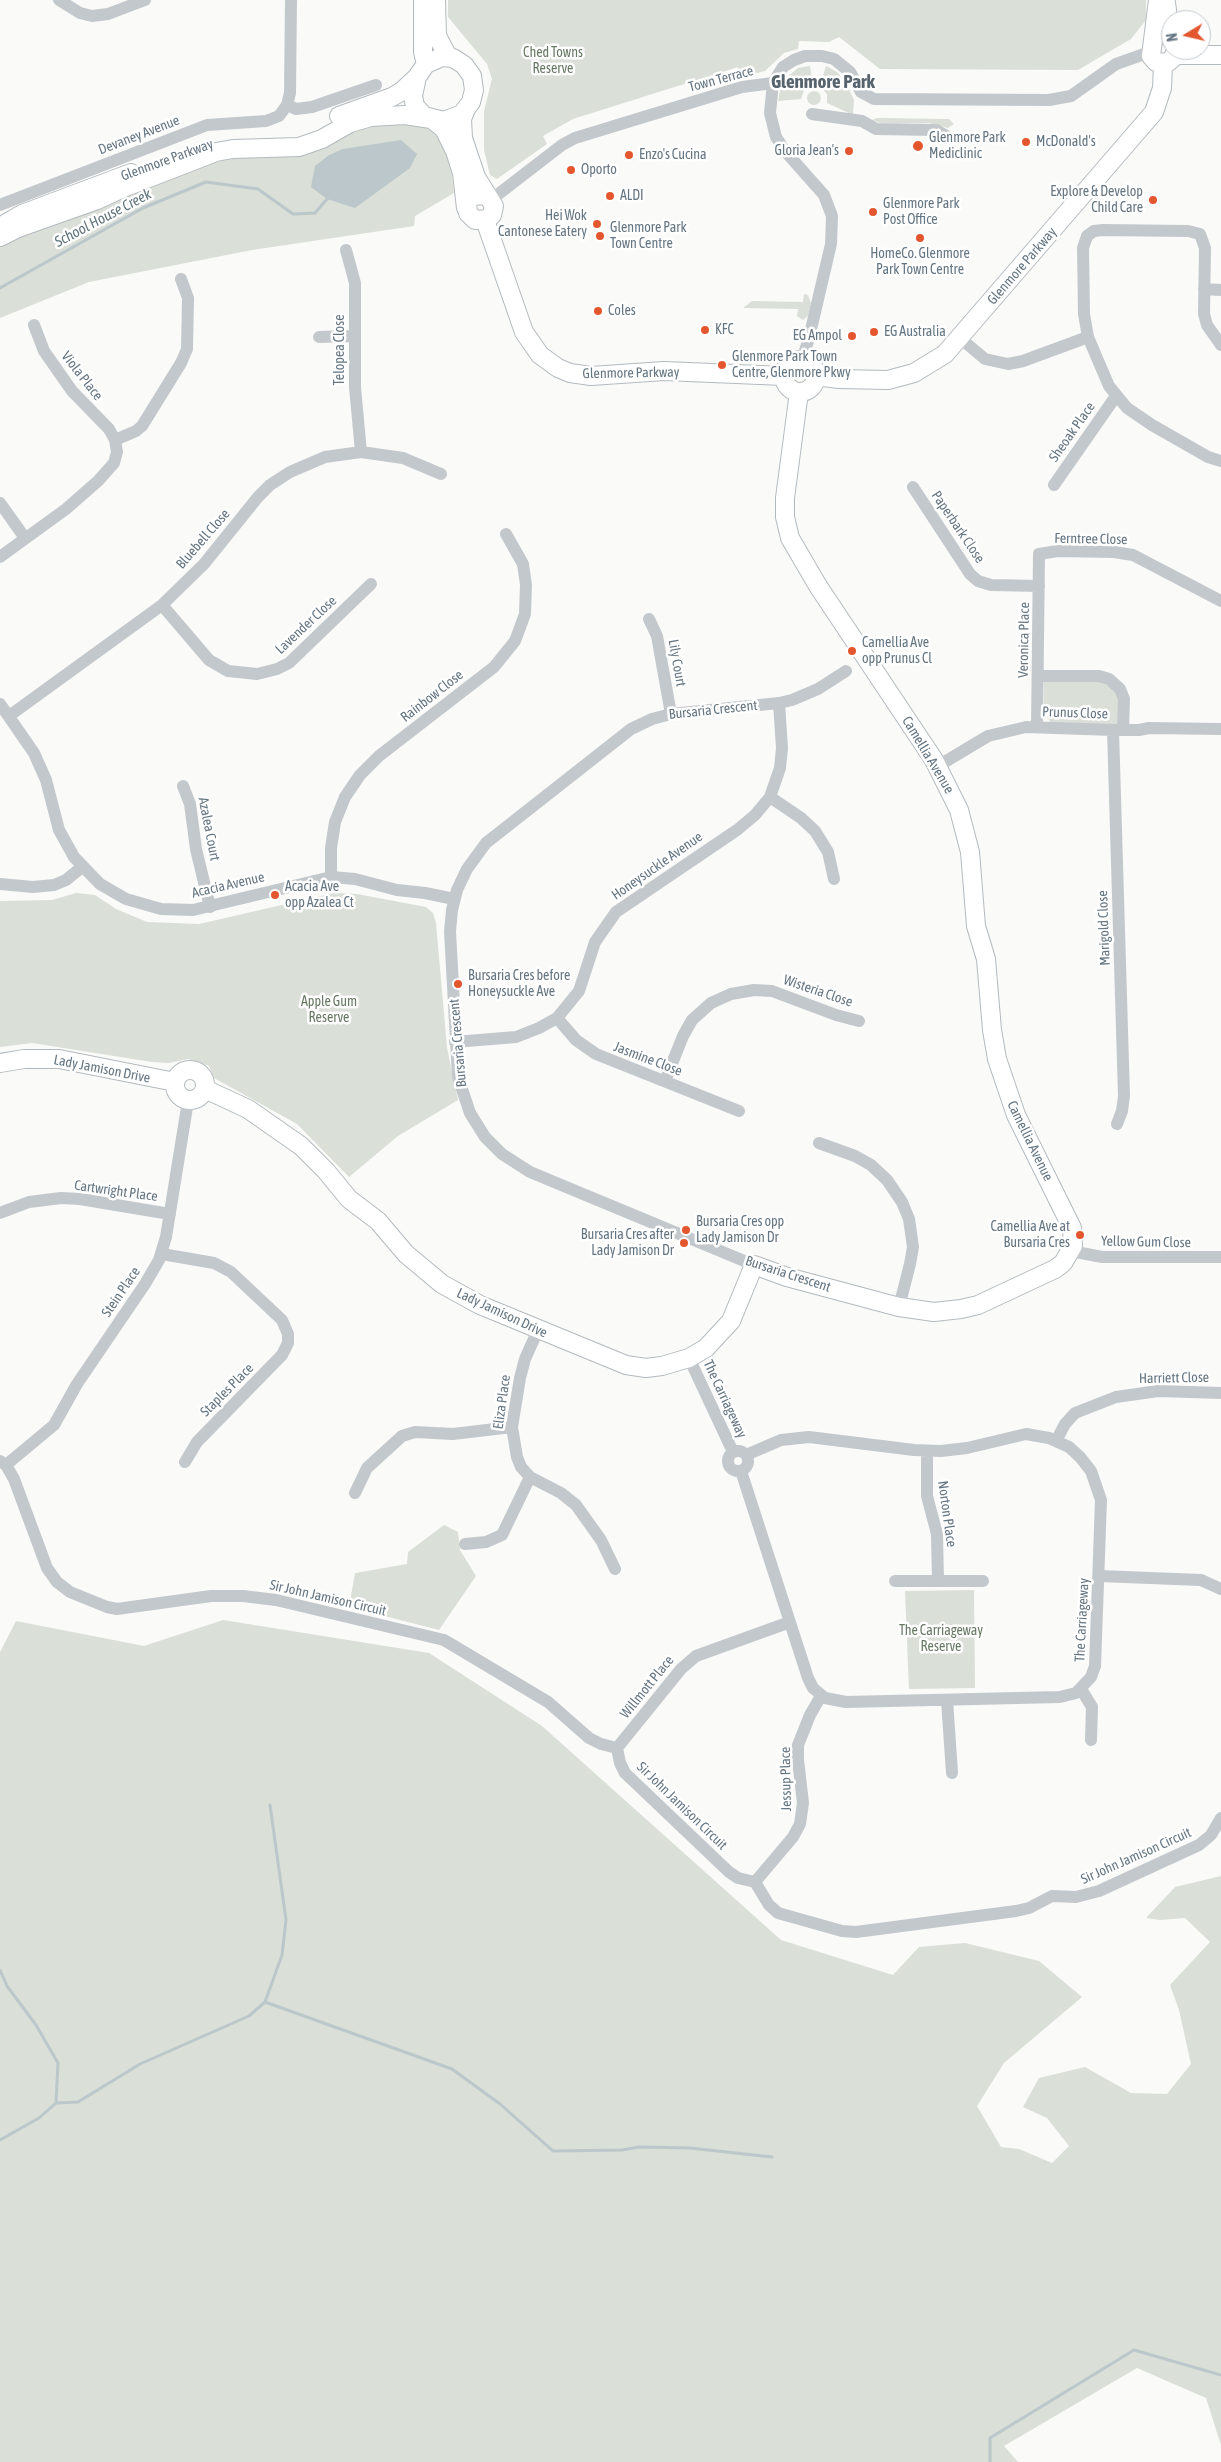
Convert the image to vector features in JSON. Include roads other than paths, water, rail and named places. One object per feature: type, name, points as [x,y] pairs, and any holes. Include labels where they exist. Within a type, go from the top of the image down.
[{"type":"main road","points":[[421,71],[437,58],[448,57],[464,65],[472,76],[474,90],[462,119],[463,138],[476,177],[489,197],[494,211],[485,220],[471,218],[466,208],[462,173],[455,151],[444,129],[424,116],[416,106],[413,96],[421,71],[423,52],[423,0]]},
{"type":"main road","points":[[436,0],[437,36],[448,57]]},
{"type":"main road","points":[[1158,0],[1151,48],[1153,59],[1161,55]]},
{"type":"main road","points":[[1151,48],[1159,38],[1161,40]]},
{"type":"main road","name":"Glenmore Parkway","points":[[816,376],[874,381],[905,376],[939,359],[960,338],[1154,112],[1169,60]]},
{"type":"main road","name":"Glenmore Parkway","points":[[0,226],[22,214],[210,143],[227,140],[278,139],[302,136],[347,112],[392,97],[402,91],[421,71]]},
{"type":"main road","points":[[432,120],[449,121],[456,118],[466,109]]},
{"type":"main road","name":"Glenmore Parkway","points":[[0,238],[18,228],[97,200],[216,152],[233,149],[288,149],[306,146],[345,125],[371,117],[405,115],[432,120]]},
{"type":"main road","points":[[466,208],[472,196],[489,197]]},
{"type":"main road","name":"Glenmore Parkway","points":[[485,220],[522,330],[540,355],[558,368],[591,376],[664,372],[784,376]]},
{"type":"main road","points":[[802,360],[810,364],[816,376],[812,386],[799,392],[787,386],[784,376],[788,366],[795,361],[802,360]]},
{"type":"main road","name":"Camellia Avenue","points":[[799,392],[785,498],[785,517],[790,538],[804,564],[938,766],[959,810],[970,852],[976,926],[986,959],[992,1030],[1000,1072],[1016,1115],[1068,1217],[1074,1236],[1071,1251]]},
{"type":"main road","name":"Lady Jamison Drive","points":[[0,1063],[24,1058],[59,1059],[175,1082]]},
{"type":"main road","points":[[193,1070],[204,1079],[205,1089],[197,1099],[188,1101],[176,1092],[175,1082],[180,1074],[193,1070]]},
{"type":"main road","name":"Lady Jamison Drive","points":[[205,1089],[230,1100],[260,1117],[301,1146],[326,1171],[349,1199],[378,1221],[406,1254],[442,1284],[480,1305],[626,1365],[654,1368],[689,1358],[713,1342],[731,1321],[754,1265]]},
{"type":"main road","name":"Bursaria Crescent","points":[[754,1265],[787,1277],[899,1307],[934,1312],[978,1305],[1055,1269],[1063,1263],[1071,1251]]},
{"type":"street","points":[[59,0],[80,13],[92,16],[108,14],[144,0]]},
{"type":"street","points":[[291,0],[290,92],[287,105],[296,109],[312,107],[376,85]]},
{"type":"street","name":"Town Terrace","points":[[489,197],[562,145],[575,138],[742,87],[773,83],[780,71],[789,62],[799,58],[814,55],[829,58],[841,64],[850,72],[861,92],[874,98],[1053,100],[1071,96],[1116,64],[1151,48]]},
{"type":"street","points":[[773,83],[770,112],[776,137],[785,151],[824,195],[832,216],[831,244],[810,338],[802,360]]},
{"type":"street","name":"Devaney Avenue","points":[[0,205],[207,125],[271,120],[279,116],[287,105]]},
{"type":"street","points":[[812,114],[862,121],[876,129],[936,130],[948,137]]},
{"type":"street","points":[[1221,345],[1207,325],[1204,310],[1204,242],[1200,234],[1196,231],[1094,231],[1085,238],[1083,248],[1083,304],[1088,337],[1105,378],[1116,396],[1127,408],[1152,425],[1208,457],[1221,461]]},
{"type":"street","name":"Telopea Close","points":[[346,250],[355,283],[355,388],[361,452]]},
{"type":"street","points":[[0,557],[66,509],[105,474],[116,457],[115,440],[136,431],[142,426],[185,356],[189,338],[188,304],[181,279]]},
{"type":"street","points":[[1204,290],[1221,290]]},
{"type":"street","name":"Viola Place","points":[[34,325],[44,351],[72,391],[109,429],[115,440]]},
{"type":"street","points":[[319,336],[355,336]]},
{"type":"street","points":[[960,338],[985,359],[1008,364],[1023,362],[1088,337]]},
{"type":"street","name":"Sheoak Place","points":[[1054,485],[1116,396]]},
{"type":"street","name":"Bluebell Close","points":[[9,716],[162,605],[204,564],[253,502],[270,485],[290,472],[316,460],[361,452],[403,458],[440,474]]},
{"type":"street","name":"Paperbark Close","points":[[913,487],[970,574],[978,581],[991,585],[1040,586]]},
{"type":"street","points":[[0,503],[25,538]]},
{"type":"street","name":"Rainbow Close","points":[[331,877],[331,848],[335,822],[345,798],[360,774],[378,756],[494,667],[515,641],[525,614],[526,586],[523,564],[506,534]]},
{"type":"street","name":"Ferntree Close","points":[[1039,554],[1058,551],[1127,553],[1146,560],[1221,601]]},
{"type":"street","name":"Veronica Place","points":[[1037,727],[1039,554]]},
{"type":"street","name":"Lavender Close","points":[[162,605],[209,660],[228,671],[256,674],[277,669],[289,663],[371,584]]},
{"type":"street","name":"Lily Court","points":[[649,618],[657,636],[671,714]]},
{"type":"street","name":"Bursaria Crescent","points":[[754,1265],[530,1172],[512,1161],[485,1137],[470,1113],[458,1077],[450,931],[454,899],[466,869],[493,836],[624,733],[646,722],[671,714],[779,703],[812,692],[846,671]]},
{"type":"street","name":"Marigold Close","points":[[1038,676],[1099,676],[1109,679],[1120,689],[1124,699],[1118,730],[1124,1096],[1122,1112],[1117,1124]]},
{"type":"street","name":"Honeysuckle Avenue","points":[[455,1042],[516,1036],[539,1028],[557,1018],[579,991],[598,935],[616,912],[737,830],[755,815],[770,797],[782,759],[779,703]]},
{"type":"street","name":"Acacia Avenue","points":[[0,704],[34,753],[46,780],[60,830],[69,850],[82,867],[112,892],[139,904],[168,910],[210,907],[331,877],[355,879],[397,890],[454,899]]},
{"type":"street","name":"Prunus Close","points":[[938,766],[996,733],[1037,727],[1118,730],[1149,728],[1221,729]]},
{"type":"street","name":"Azalea Court","points":[[183,786],[190,804],[196,849],[210,907]]},
{"type":"street","points":[[770,797],[801,818],[815,831],[828,852],[834,879]]},
{"type":"street","points":[[0,884],[33,887],[54,885],[66,880],[82,867]]},
{"type":"street","name":"Wisteria Close","points":[[664,1081],[682,1036],[692,1020],[711,1003],[731,994],[754,990],[772,992],[836,1015],[859,1021]]},
{"type":"street","name":"Jasmine Close","points":[[557,1018],[570,1034],[590,1050],[739,1111]]},
{"type":"street","name":"Stein Place","points":[[3,1463],[54,1425],[77,1384],[145,1284],[162,1254],[188,1101]]},
{"type":"street","points":[[819,1142],[855,1156],[871,1165],[887,1180],[902,1202],[909,1219],[912,1247],[910,1264],[899,1307]]},
{"type":"street","name":"Cartwright Place","points":[[0,1213],[29,1202],[61,1198],[80,1199],[170,1214]]},
{"type":"street","name":"Yellow Gum Close","points":[[1071,1251],[1102,1257],[1221,1257]]},
{"type":"street","name":"Staples Place","points":[[162,1254],[214,1263],[231,1272],[282,1320],[294,1338],[282,1355],[197,1442],[185,1462]]},
{"type":"street","name":"Eliza Place","points":[[530,1477],[521,1467],[517,1458],[512,1427],[522,1367],[538,1330]]},
{"type":"street","name":"The Carriageway","points":[[689,1358],[740,1454],[781,1440],[809,1437],[927,1450],[967,1448],[1026,1434],[1056,1441],[1075,1452],[1086,1464],[1100,1493],[1102,1508],[1095,1666],[1091,1678],[1081,1689]]},
{"type":"street","name":"Harriett Close","points":[[1056,1441],[1065,1424],[1075,1413],[1116,1397],[1158,1391],[1221,1394]]},
{"type":"street","points":[[355,1493],[360,1478],[367,1468],[402,1436],[415,1432],[453,1434],[512,1427]]},
{"type":"street","name":"Norton Place","points":[[927,1450],[927,1496],[937,1534],[938,1581]]},
{"type":"street","points":[[740,1454],[729,1456],[728,1463],[734,1471],[741,1471],[808,1678],[821,1696],[840,1702],[1060,1697],[1071,1695],[1081,1689],[1092,1707],[1091,1740]]},
{"type":"street","name":"Sir John Jamison Circuit","points":[[3,1463],[14,1479],[47,1568],[57,1582],[70,1592],[107,1607],[117,1608],[211,1596],[260,1598],[287,1602],[437,1638],[460,1648],[548,1702],[589,1738],[601,1744],[617,1748],[620,1763],[625,1773],[729,1872],[738,1878],[755,1882],[769,1905],[778,1912],[842,1931],[856,1932],[1016,1911],[1029,1908],[1052,1896],[1076,1897],[1099,1891],[1199,1845],[1211,1835],[1221,1818]]},
{"type":"street","points":[[465,1544],[486,1542],[502,1536],[530,1477],[561,1493],[576,1505],[601,1540],[615,1569]]},
{"type":"street","points":[[1099,1576],[1201,1580],[1220,1585]]},
{"type":"street","points":[[895,1582],[983,1581]]},
{"type":"street","name":"Willmott Place","points":[[617,1748],[680,1669],[696,1656],[790,1622]]},
{"type":"street","name":"Jessup Place","points":[[755,1882],[789,1842],[800,1824],[803,1803],[798,1745],[810,1715],[821,1696]]},
{"type":"street","points":[[947,1700],[952,1773]]},
{"type":"waterway","name":"School House Creek","points":[[0,288],[143,208],[206,182],[258,189],[293,214],[315,213],[327,199]]},
{"type":"waterway","points":[[0,2140],[39,2118],[56,2103],[78,2102],[140,2064],[249,2016],[265,2002],[282,1955],[286,1920],[270,1805]]},
{"type":"waterway","points":[[0,1970],[7,1986],[36,2025],[58,2063],[56,2103]]},
{"type":"waterway","points":[[265,2002],[452,2069],[500,2104],[553,2151],[622,2150],[639,2147],[690,2148],[772,2157]]},
{"type":"waterway","points":[[990,2462],[990,2438],[1134,2350],[1221,2375]]},
{"type":"place","name":"McDonald's","points":[[1026,142]]},
{"type":"place","name":"Glenmore Park Mediclinic","points":[[918,146]]},
{"type":"place","name":"Gloria Jean's","points":[[849,151]]},
{"type":"place","name":"Enzo's Cucina","points":[[629,155]]},
{"type":"place","name":"Oporto","points":[[571,170]]},
{"type":"place","name":"ALDI","points":[[610,196]]},
{"type":"place","name":"Explore & Develop Child Care","points":[[1153,200]]},
{"type":"place","name":"Glenmore Park Post Office","points":[[873,212]]},
{"type":"place","name":"Hei Wok Cantonese Eatery","points":[[597,224]]},
{"type":"place","name":"Glenmore Park Town Centre","points":[[600,236]]},
{"type":"place","name":"HomeCo. Glenmore Park Town Centre","points":[[920,238]]},
{"type":"place","name":"Coles","points":[[598,311]]},
{"type":"place","name":"KFC","points":[[705,330]]},
{"type":"place","name":"EG Australia","points":[[874,332]]},
{"type":"place","name":"EG Ampol","points":[[852,336]]},
{"type":"place","name":"Glenmore Park Town Centre, Glenmore Pkwy","points":[[722,365]]},
{"type":"place","name":"Camellia Ave opp Prunus Cl","points":[[852,651]]},
{"type":"place","name":"Acacia Ave opp Azalea Ct","points":[[275,895]]},
{"type":"place","name":"Bursaria Cres before Honeysuckle Ave","points":[[458,984]]},
{"type":"place","name":"Bursaria Cres opp Lady Jamison Dr","points":[[686,1230]]},
{"type":"place","name":"Camellia Ave at Bursaria Cres","points":[[1080,1235]]},
{"type":"place","name":"Bursaria Cres after Lady Jamison Dr","points":[[684,1243]]},
{"type":"district","name":"Glenmore Park","points":[[823,82]]},
{"type":"park label","name":"Ched Towns Reserve","points":[[553,62]]},
{"type":"park label","name":"Apple Gum Reserve","points":[[329,1010]]},
{"type":"park label","name":"The Carriageway Reserve","points":[[941,1639]]}]
